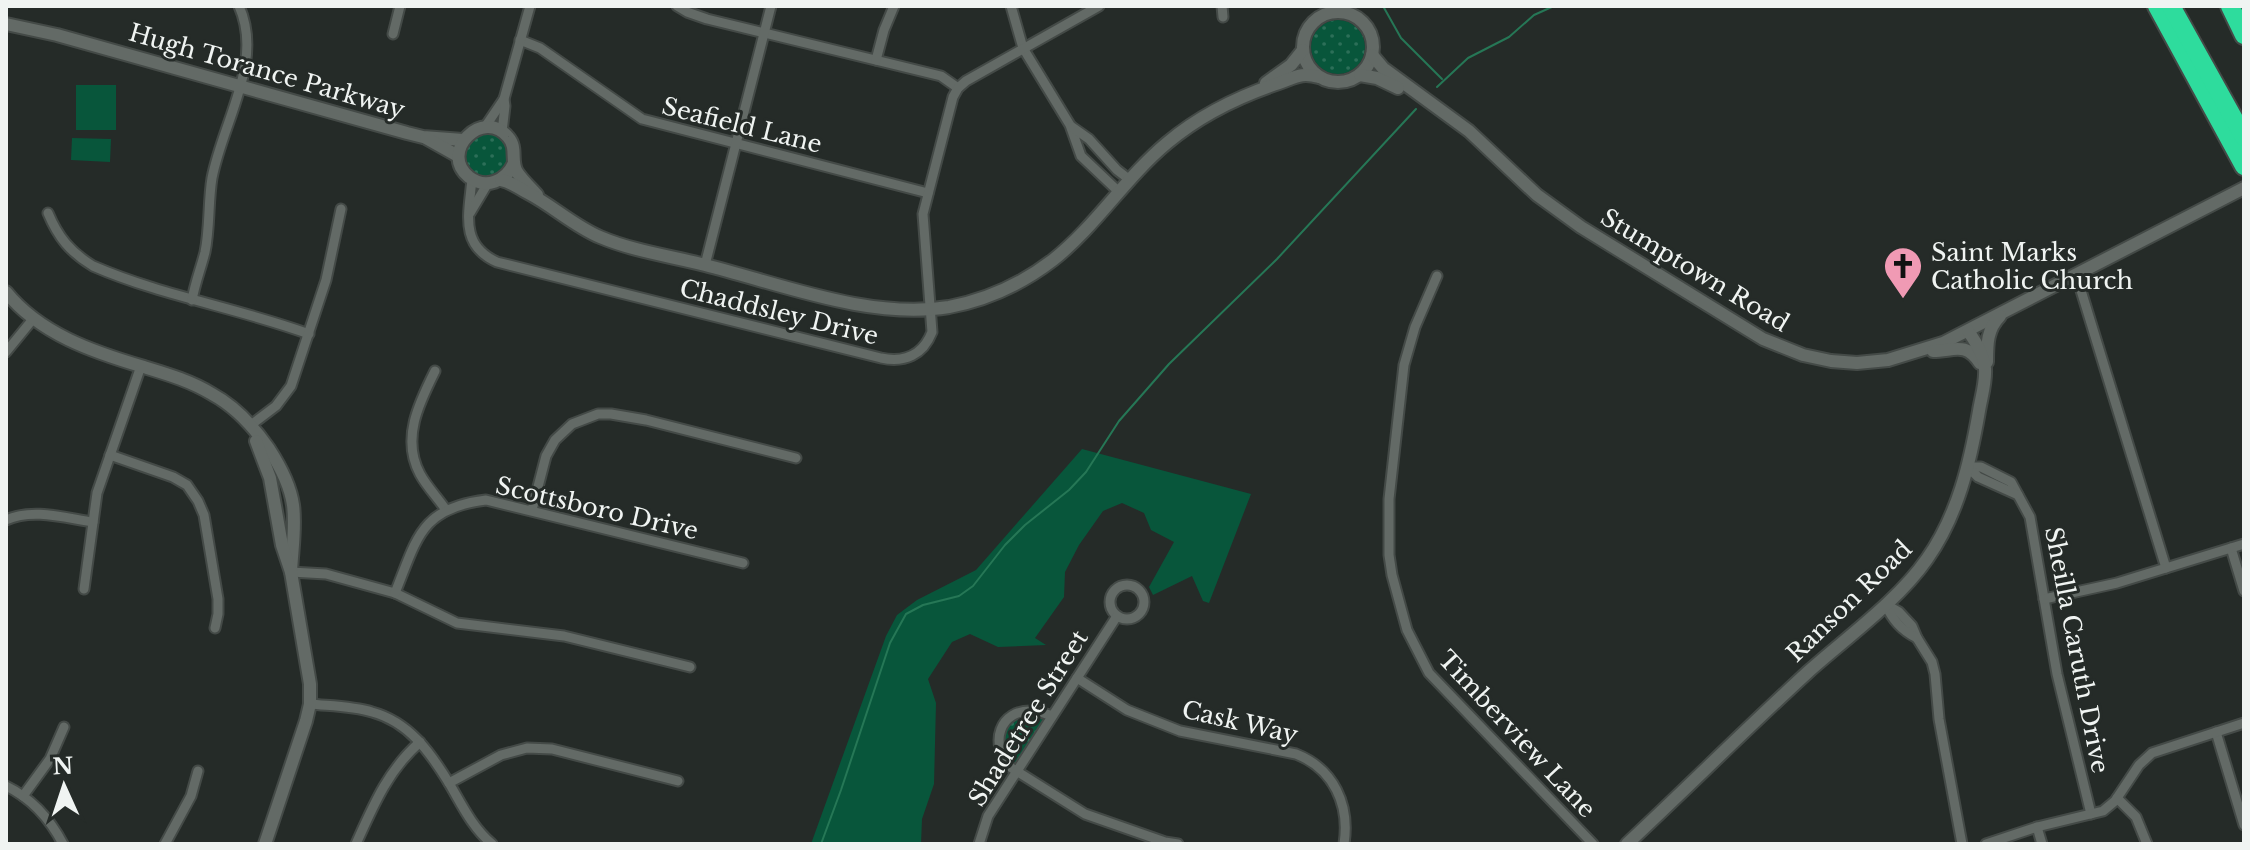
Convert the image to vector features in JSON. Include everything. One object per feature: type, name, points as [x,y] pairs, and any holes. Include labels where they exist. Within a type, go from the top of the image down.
[{"type":"highway","points":[[2157,6],[2244,166]]},
{"type":"highway","points":[[2171,6],[2244,137]]},
{"type":"highway","points":[[2230,6],[2244,35]]},
{"type":"street","points":[[192,300],[206,250],[212,181],[219,148],[246,69],[248,41],[239,6]]},
{"type":"street","points":[[393,34],[400,6]]},
{"type":"street","points":[[485,127],[504,99],[530,6]]},
{"type":"street","points":[[677,6],[707,19],[941,76],[958,88],[1099,6]]},
{"type":"street","points":[[705,265],[771,6]]},
{"type":"street","points":[[876,60],[894,6]]},
{"type":"street","points":[[1011,6],[1023,48],[1070,125],[1081,156],[1119,192]]},
{"type":"street","points":[[1310,6],[1312,24]]},
{"type":"street","points":[[539,198],[517,172],[514,145],[502,132],[485,127],[476,129],[463,140],[458,156],[465,173],[472,179],[508,181],[577,225],[618,244],[861,305],[932,309],[979,299],[1030,276],[1076,240],[1167,143],[1260,88],[1299,58],[1312,24],[1330,9],[1346,13],[1365,24],[1373,44],[1372,55],[1360,75],[1344,82],[1327,81],[1307,74],[1297,75],[1260,88]]},
{"type":"street","name":"Hugh Torance Parkway","points":[[6,24],[57,35],[423,137],[463,140]]},
{"type":"street","name":"Seafield Lane","points":[[520,40],[540,48],[642,119],[928,193]]},
{"type":"street","points":[[1303,50],[1311,70],[1319,77]]},
{"type":"street","name":"Stumptown Road","points":[[1372,55],[1416,95],[1469,131],[1564,216],[1763,339],[1803,355],[1844,363],[1888,360],[1922,351],[1968,331],[2244,188]]},
{"type":"street","name":"Stumptown Road","points":[[1360,75],[1377,78],[1416,95]]},
{"type":"street","name":"Chaddsley Drive","points":[[472,179],[469,232],[481,254],[497,262],[881,358],[901,360],[919,352],[928,343],[932,332],[923,223],[950,104],[958,88]]},
{"type":"street","points":[[502,132],[504,99]]},
{"type":"street","points":[[1070,125],[1089,139],[1130,180]]},
{"type":"street","name":"Hugh Torance Parkway","points":[[423,137],[458,156]]},
{"type":"street","points":[[470,213],[494,182],[507,176],[514,163]]},
{"type":"street","points":[[251,425],[287,394],[326,280],[341,209]]},
{"type":"street","points":[[48,213],[64,243],[93,266],[192,300],[252,314],[309,334]]},
{"type":"street","points":[[2076,274],[2166,568]]},
{"type":"street","name":"Timberview Lane","points":[[1437,276],[1412,338],[1401,381],[1389,499],[1389,555],[1407,630],[1424,667],[1593,844]]},
{"type":"street","points":[[6,292],[33,319],[70,341],[185,380],[212,393],[251,425],[279,465],[293,506],[291,572],[310,684],[310,704],[265,844]]},
{"type":"street","points":[[1985,377],[1990,329],[2007,310]]},
{"type":"street","points":[[6,352],[33,319]]},
{"type":"street","name":"Ranson Road","points":[[1627,844],[1885,604],[1919,570],[1935,548],[1952,514],[1968,467],[1985,377],[1983,357],[1968,331]]},
{"type":"street","points":[[1922,351],[1968,349],[1980,363],[1985,377]]},
{"type":"street","points":[[84,589],[97,493],[141,366]]},
{"type":"street","points":[[435,371],[414,421],[412,452],[419,472],[446,510]]},
{"type":"street","points":[[532,510],[546,456],[555,440],[572,424],[598,414],[646,420],[796,458]]},
{"type":"street","points":[[110,455],[173,477],[187,485],[198,501],[204,515],[218,599],[215,628]]},
{"type":"street","name":"Sheilla Caruth Drive","points":[[1968,467],[1978,477],[2018,495],[2032,525],[2061,693],[2091,814]]},
{"type":"street","name":"Scottsboro Drive","points":[[395,593],[415,541],[425,526],[446,510],[486,500],[743,563]]},
{"type":"street","points":[[6,520],[37,514],[93,522]]},
{"type":"street","points":[[2044,599],[2117,583],[2244,544]]},
{"type":"street","points":[[2231,548],[2244,591]]},
{"type":"street","points":[[291,572],[326,574],[395,593],[457,623],[564,636],[690,667]]},
{"type":"street","points":[[1885,604],[1899,612],[1912,626],[1935,674],[1939,719],[1962,844]]},
{"type":"street","name":"Shadetree Street","points":[[979,844],[988,816],[1117,616]]},
{"type":"street","name":"Cask Way","points":[[1077,678],[1127,710],[1180,731],[1309,759],[1327,775],[1342,800],[1344,844]]},
{"type":"street","points":[[310,704],[373,712],[399,725],[431,753],[467,817],[492,844]]},
{"type":"street","points":[[1052,716],[1030,711],[1016,714],[1003,724],[998,737],[1000,752],[1006,762],[1085,814],[1163,843],[1178,844]]},
{"type":"street","points":[[1986,844],[2109,807],[2139,765],[2152,753],[2244,723]]},
{"type":"street","points":[[23,796],[50,759],[64,727]]},
{"type":"street","points":[[2216,732],[2244,825]]},
{"type":"street","points":[[356,844],[392,771],[420,742]]},
{"type":"street","points":[[449,783],[501,755],[527,748],[552,749],[678,781]]},
{"type":"street","points":[[165,844],[191,796],[198,771]]},
{"type":"street","points":[[6,786],[23,796],[45,817],[63,844]]},
{"type":"street","points":[[2117,798],[2136,817],[2147,844]]},
{"type":"street","points":[[2037,827],[2042,844]]},
{"type":"green space","points":[[1338,20],[1357,28],[1365,47],[1357,66],[1338,74],[1319,66],[1311,47],[1319,28]]},
{"type":"green space","points":[[76,85],[116,85],[116,130],[76,130]]},
{"type":"green space","points":[[487,134],[502,140],[508,155],[502,170],[487,176],[472,170],[466,155],[472,140]]},
{"type":"green space","points":[[72,138],[111,139],[110,162],[71,160]]},
{"type":"green space","points":[[1082,449],[1251,494],[1209,603],[1203,601],[1192,576],[1153,595],[1149,587],[1174,542],[1151,530],[1144,513],[1122,503],[1103,511],[1065,572],[1064,597],[1035,638],[1046,645],[998,647],[970,634],[952,642],[928,679],[936,703],[934,784],[922,819],[921,844],[811,844],[886,636],[897,615],[917,600],[976,570]]},
{"type":"green space","points":[[1030,714],[1041,716],[1043,723],[1017,763],[1013,764],[1004,748],[1004,733],[1013,722]]},
{"type":"waterway","points":[[1383,6],[1401,38],[1442,79]]},
{"type":"waterway","points":[[1437,87],[1468,58],[1509,37],[1534,15],[1554,6]]},
{"type":"waterway","points":[[821,844],[890,643],[906,614],[923,605],[959,596],[973,586],[1005,545],[1086,472],[1119,421],[1169,364],[1277,259],[1416,109]]},
{"type":"place","name":"Saint Marks Catholic Church","points":[[1903,300]]}]
